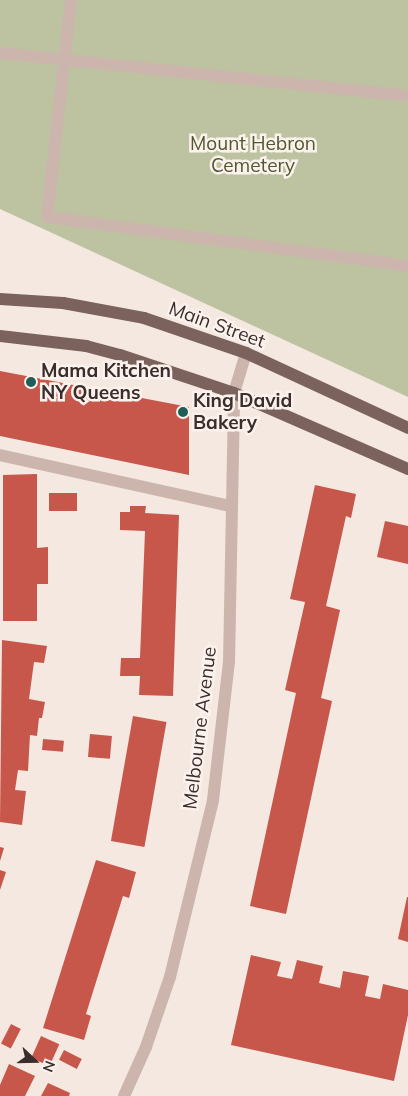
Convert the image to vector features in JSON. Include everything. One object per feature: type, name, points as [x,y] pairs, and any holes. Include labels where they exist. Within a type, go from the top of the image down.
[{"type":"main road","name":"Main Street","points":[[0,299],[119,312],[246,353],[408,428]]},
{"type":"main road","points":[[0,336],[86,346],[234,393],[408,469]]},
{"type":"street","points":[[71,0],[47,217],[408,266]]},
{"type":"street","points":[[0,53],[408,96]]},
{"type":"street","name":"Melbourne Avenue","points":[[124,1096],[146,1047],[170,976],[213,800],[229,662],[230,506],[234,393],[246,353]]},
{"type":"street","points":[[0,455],[230,506]]},
{"type":"green space","name":"Mount Hebron Cemetery","points":[[0,0],[408,0],[408,397],[0,209]]},
{"type":"building","points":[[0,371],[189,407],[189,475],[0,436]]},
{"type":"building","points":[[37,474],[37,548],[48,547],[48,584],[37,584],[37,621],[3,621],[3,475]]},
{"type":"building","points":[[315,485],[356,494],[351,518],[346,516],[326,606],[340,610],[321,698],[332,701],[286,914],[250,906],[296,693],[285,690],[305,602],[290,599]]},
{"type":"building","points":[[49,493],[77,493],[77,511],[49,511]]},
{"type":"building","points":[[130,506],[146,506],[145,513],[179,515],[173,696],[139,695],[140,676],[120,676],[121,658],[140,658],[145,531],[120,530],[120,512],[130,512]]},
{"type":"building","points":[[385,521],[408,526],[408,564],[377,557]]},
{"type":"building","points":[[2,640],[47,646],[44,663],[34,662],[29,699],[45,702],[42,718],[39,718],[37,736],[30,735],[28,771],[18,770],[15,790],[26,791],[22,825],[0,822]]},
{"type":"building","points":[[133,716],[166,722],[144,847],[111,841]]},
{"type":"building","points":[[90,734],[112,736],[110,759],[88,757]]},
{"type":"building","points":[[43,739],[64,741],[63,752],[42,750]]},
{"type":"building","points":[[0,847],[4,848],[0,861]]},
{"type":"building","points":[[96,860],[136,872],[129,898],[123,896],[86,1014],[91,1016],[84,1040],[43,1028]]},
{"type":"building","points":[[0,870],[6,872],[0,890]]},
{"type":"building","points":[[408,897],[408,942],[398,939]]},
{"type":"building","points":[[251,955],[281,962],[277,976],[292,979],[297,960],[323,966],[319,983],[340,988],[343,971],[369,976],[365,996],[380,999],[383,984],[408,990],[408,1015],[394,1081],[231,1045]]},
{"type":"building","points":[[11,1024],[21,1029],[11,1049],[1,1044]]},
{"type":"building","points":[[41,1036],[59,1044],[50,1066],[31,1058]]},
{"type":"building","points":[[64,1050],[82,1059],[77,1069],[59,1060]]},
{"type":"building","points":[[9,1064],[35,1076],[25,1096],[0,1096],[0,1085]]},
{"type":"building","points":[[48,1083],[70,1093],[69,1096],[41,1096]]},
{"type":"place","name":"Mama Kitchen NY Queens","points":[[31,382]]},
{"type":"place","name":"King David Bakery","points":[[183,412]]}]
